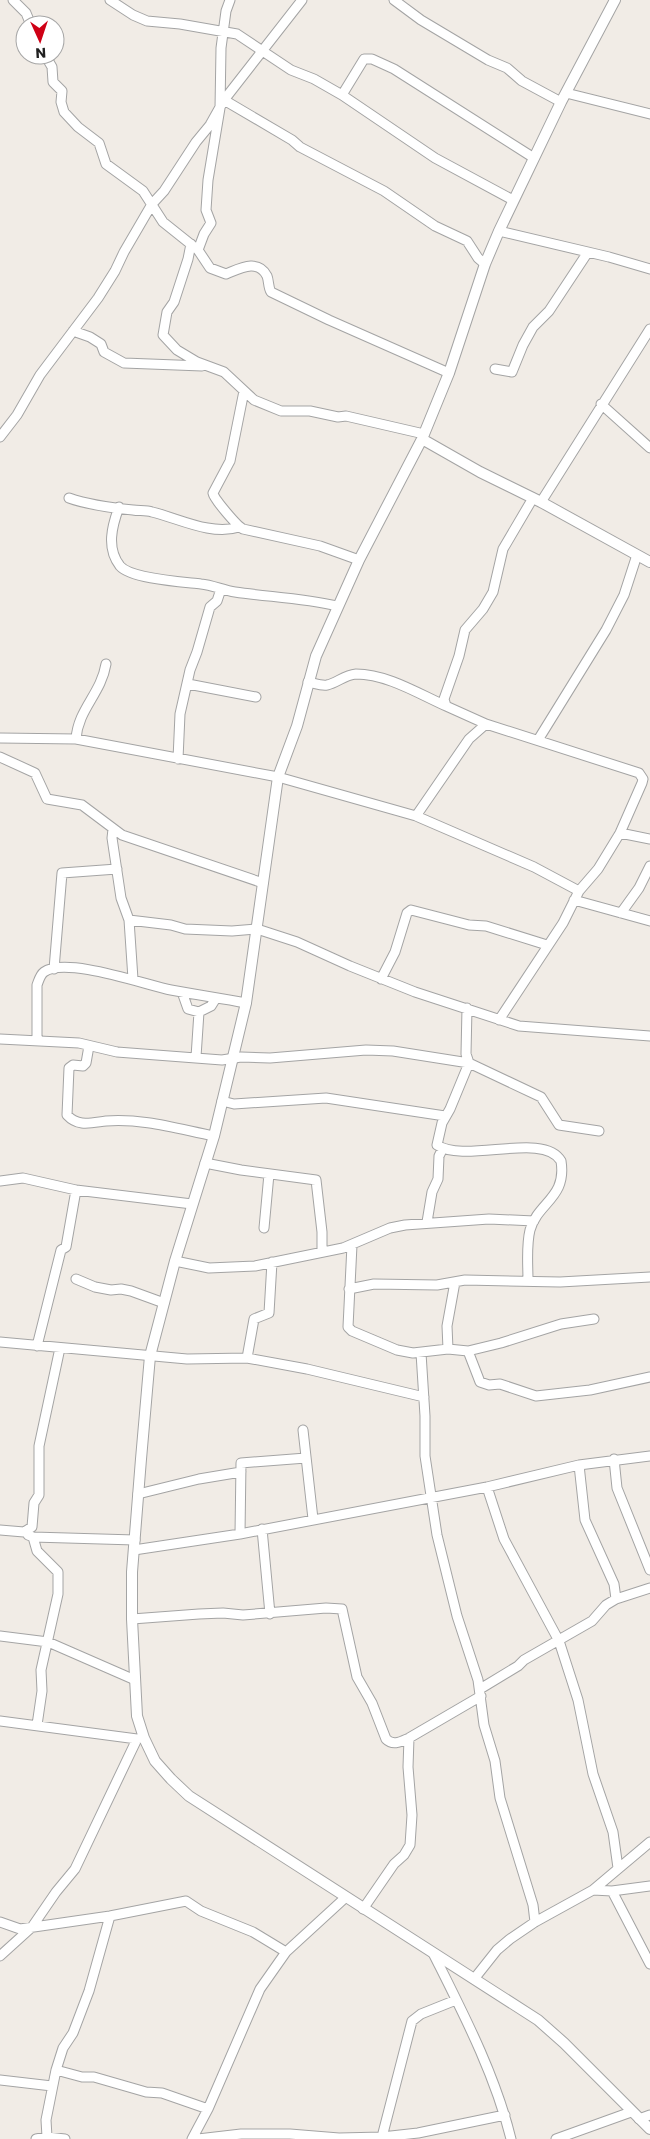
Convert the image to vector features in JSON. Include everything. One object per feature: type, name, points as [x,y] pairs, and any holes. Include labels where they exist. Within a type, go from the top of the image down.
[{"type":"street","points":[[13,0],[27,15]]},
{"type":"street","points":[[110,0],[133,16],[147,21],[180,24],[236,34],[291,70],[314,79],[342,95],[435,158],[513,200]]},
{"type":"street","points":[[230,0],[220,54],[222,104],[208,180],[206,210],[211,224],[194,247],[188,259],[174,302],[167,312],[163,335],[177,350],[197,362],[224,372],[254,400],[281,410],[310,411],[338,417],[346,416],[423,437],[480,472],[537,500],[650,562]]},
{"type":"street","points":[[0,437],[14,420],[40,375],[115,271],[152,204],[164,191],[248,67],[302,0]]},
{"type":"street","points":[[394,0],[421,20],[488,60],[507,68],[522,81],[563,98],[650,114]]},
{"type":"street","points":[[615,0],[563,98],[498,231],[485,264],[449,373],[423,437],[337,606],[308,682],[297,726],[278,777],[246,1003],[214,1136],[175,1261],[150,1356],[134,1545],[132,1619],[137,1716],[141,1738],[171,1780],[189,1796],[538,2020],[564,2043],[650,2129]]},
{"type":"street","points":[[342,95],[364,59],[372,59],[394,69],[534,158]]},
{"type":"street","points":[[51,65],[53,82],[62,92],[64,112],[78,127],[99,143],[106,164],[143,191],[163,222],[194,247],[210,268],[221,274],[226,274],[246,265],[254,266],[268,277],[271,292],[449,373]]},
{"type":"street","points":[[222,104],[384,192],[436,226],[467,241],[478,258],[485,264]]},
{"type":"street","points":[[498,231],[650,269]]},
{"type":"street","points":[[495,370],[512,372],[523,344],[533,328],[549,310],[588,252]]},
{"type":"street","points":[[446,706],[444,699],[459,656],[465,630],[483,609],[493,592],[503,550],[650,329]]},
{"type":"street","points":[[73,331],[90,337],[100,344],[104,352],[124,363],[212,366]]},
{"type":"street","points":[[239,527],[230,514],[215,500],[213,493],[230,461],[244,391]]},
{"type":"street","points":[[601,404],[650,448]]},
{"type":"street","points":[[69,498],[81,502],[151,511],[170,518],[211,528],[239,527],[320,546],[359,560]]},
{"type":"street","points":[[119,507],[111,528],[111,538],[119,565],[124,570],[152,578],[203,584],[221,589],[314,600],[337,606]]},
{"type":"street","points":[[538,740],[606,630],[624,595],[637,555]]},
{"type":"street","points":[[178,759],[180,714],[190,670],[210,608],[217,601],[221,589]]},
{"type":"street","points":[[76,739],[79,720],[102,682],[106,664]]},
{"type":"street","points":[[308,682],[326,685],[344,676],[354,674],[390,681],[486,724],[639,773],[641,776],[642,783],[620,833],[598,869],[579,891],[563,923],[499,1020]]},
{"type":"street","points":[[188,684],[256,698]]},
{"type":"street","points":[[416,816],[469,739],[486,724]]},
{"type":"street","points":[[0,738],[76,739],[278,777],[416,816],[534,867],[579,891]]},
{"type":"street","points":[[0,757],[35,772],[47,799],[82,804],[122,835],[263,883]]},
{"type":"street","points":[[113,829],[112,838],[121,898],[130,920],[133,979]]},
{"type":"street","points":[[620,833],[650,839]]},
{"type":"street","points":[[621,913],[639,888],[650,866]]},
{"type":"street","points":[[54,969],[62,873],[117,869]]},
{"type":"street","points":[[574,900],[650,921]]},
{"type":"street","points":[[381,979],[394,952],[407,913],[411,910],[469,925],[486,926],[547,945]]},
{"type":"street","points":[[130,920],[171,925],[185,929],[232,931],[257,929],[297,942],[381,979],[499,1020],[535,1028],[650,1036]]},
{"type":"street","points":[[37,1040],[37,985],[45,971],[54,969],[88,968],[182,992],[246,1003]]},
{"type":"street","points":[[182,992],[188,1009],[199,1012],[211,1006],[216,998]]},
{"type":"street","points":[[467,1008],[466,1054],[469,1063],[445,1116],[436,1145],[443,1148],[468,1150],[536,1148],[556,1154],[562,1165],[558,1189],[534,1221],[528,1245],[528,1281]]},
{"type":"street","points":[[196,1057],[199,1012]]},
{"type":"street","points":[[0,1039],[37,1040],[90,1046],[117,1052],[222,1060],[241,1057],[305,1056],[366,1050],[393,1051],[469,1063],[541,1097],[559,1126],[598,1131]]},
{"type":"street","points":[[90,1046],[86,1063],[82,1066],[73,1065],[69,1068],[67,1115],[73,1122],[83,1124],[135,1121],[214,1136]]},
{"type":"street","points":[[222,1101],[234,1104],[326,1098],[445,1116]]},
{"type":"street","points":[[427,1222],[432,1192],[438,1179],[439,1156],[443,1148]]},
{"type":"street","points":[[205,1164],[316,1180],[322,1232],[322,1252]]},
{"type":"street","points":[[264,1228],[269,1174]]},
{"type":"street","points":[[0,1181],[23,1178],[76,1190],[192,1204]]},
{"type":"street","points":[[37,1346],[61,1250],[66,1247],[76,1190]]},
{"type":"street","points":[[175,1261],[209,1268],[231,1268],[272,1262],[352,1245],[390,1228],[427,1222],[489,1219],[534,1221]]},
{"type":"street","points":[[352,1245],[349,1330],[397,1350],[421,1353],[448,1349],[468,1351],[501,1343],[561,1324],[594,1319]]},
{"type":"street","points":[[247,1358],[254,1319],[269,1313],[272,1262]]},
{"type":"street","points":[[349,1288],[374,1284],[437,1285],[479,1280],[560,1282],[650,1277]]},
{"type":"street","points":[[76,1279],[103,1289],[130,1291],[164,1303]]},
{"type":"street","points":[[448,1349],[448,1326],[455,1282]]},
{"type":"street","points":[[0,1342],[187,1360],[247,1358],[307,1369],[424,1397]]},
{"type":"street","points":[[24,1532],[32,1527],[34,1503],[39,1495],[39,1446],[60,1348]]},
{"type":"street","points":[[468,1351],[480,1382],[489,1385],[500,1384],[536,1396],[590,1390],[650,1377]]},
{"type":"street","points":[[421,1353],[425,1456],[430,1497],[457,1616],[476,1671],[484,1725],[495,1761],[500,1798],[533,1905],[536,1922]]},
{"type":"street","points":[[303,1430],[314,1520]]},
{"type":"street","points":[[0,1530],[24,1532],[33,1537],[134,1545],[240,1534],[487,1486],[579,1465],[614,1459],[650,1456]]},
{"type":"street","points":[[240,1534],[241,1463],[306,1458]]},
{"type":"street","points":[[614,1459],[617,1488],[650,1570]]},
{"type":"street","points":[[579,1465],[585,1520],[614,1584],[616,1599]]},
{"type":"street","points":[[138,1494],[199,1479],[241,1472]]},
{"type":"street","points":[[487,1486],[504,1539],[559,1640],[578,1700],[593,1774],[613,1832],[618,1868]]},
{"type":"street","points":[[262,1529],[270,1614]]},
{"type":"street","points":[[33,1537],[37,1551],[58,1572],[58,1594],[41,1670],[42,1690],[37,1725]]},
{"type":"street","points":[[132,1619],[223,1613],[242,1616],[326,1608],[342,1609],[350,1652],[358,1677],[372,1703],[386,1739],[390,1743],[396,1743],[408,1738],[559,1640],[592,1621],[606,1605],[616,1599],[650,1588]]},
{"type":"street","points":[[0,1636],[48,1642],[135,1680]]},
{"type":"street","points":[[0,1721],[141,1738]]},
{"type":"street","points":[[0,1956],[32,1927],[56,1892],[75,1869],[141,1738]]},
{"type":"street","points":[[364,1909],[410,1845],[412,1815],[408,1767],[408,1738]]},
{"type":"street","points":[[474,1979],[497,1950],[536,1922],[593,1890],[650,1842]]},
{"type":"street","points":[[593,1890],[650,1886]]},
{"type":"street","points":[[612,1890],[650,1964]]},
{"type":"street","points":[[192,2139],[208,2109],[260,1988],[286,1952],[346,1897]]},
{"type":"street","points":[[0,1922],[20,1929],[110,1916],[186,1901],[201,1911],[253,1932],[286,1952]]},
{"type":"street","points":[[47,2137],[46,2120],[56,2070],[63,2048],[73,2033],[89,1992],[110,1916]]},
{"type":"street","points":[[433,1953],[473,2034],[505,2116],[510,2139]]},
{"type":"street","points":[[382,2137],[412,2021],[421,2014],[456,2000]]},
{"type":"street","points":[[56,2070],[82,2077],[94,2077],[146,2092],[162,2093],[208,2109]]},
{"type":"street","points":[[0,2080],[52,2086]]},
{"type":"street","points":[[556,2139],[635,2115],[650,2115]]},
{"type":"street","points":[[198,2139],[241,2134],[290,2134],[339,2139],[418,2136],[505,2116]]},
{"type":"street","points":[[36,2139],[47,2137],[63,2139]]}]
